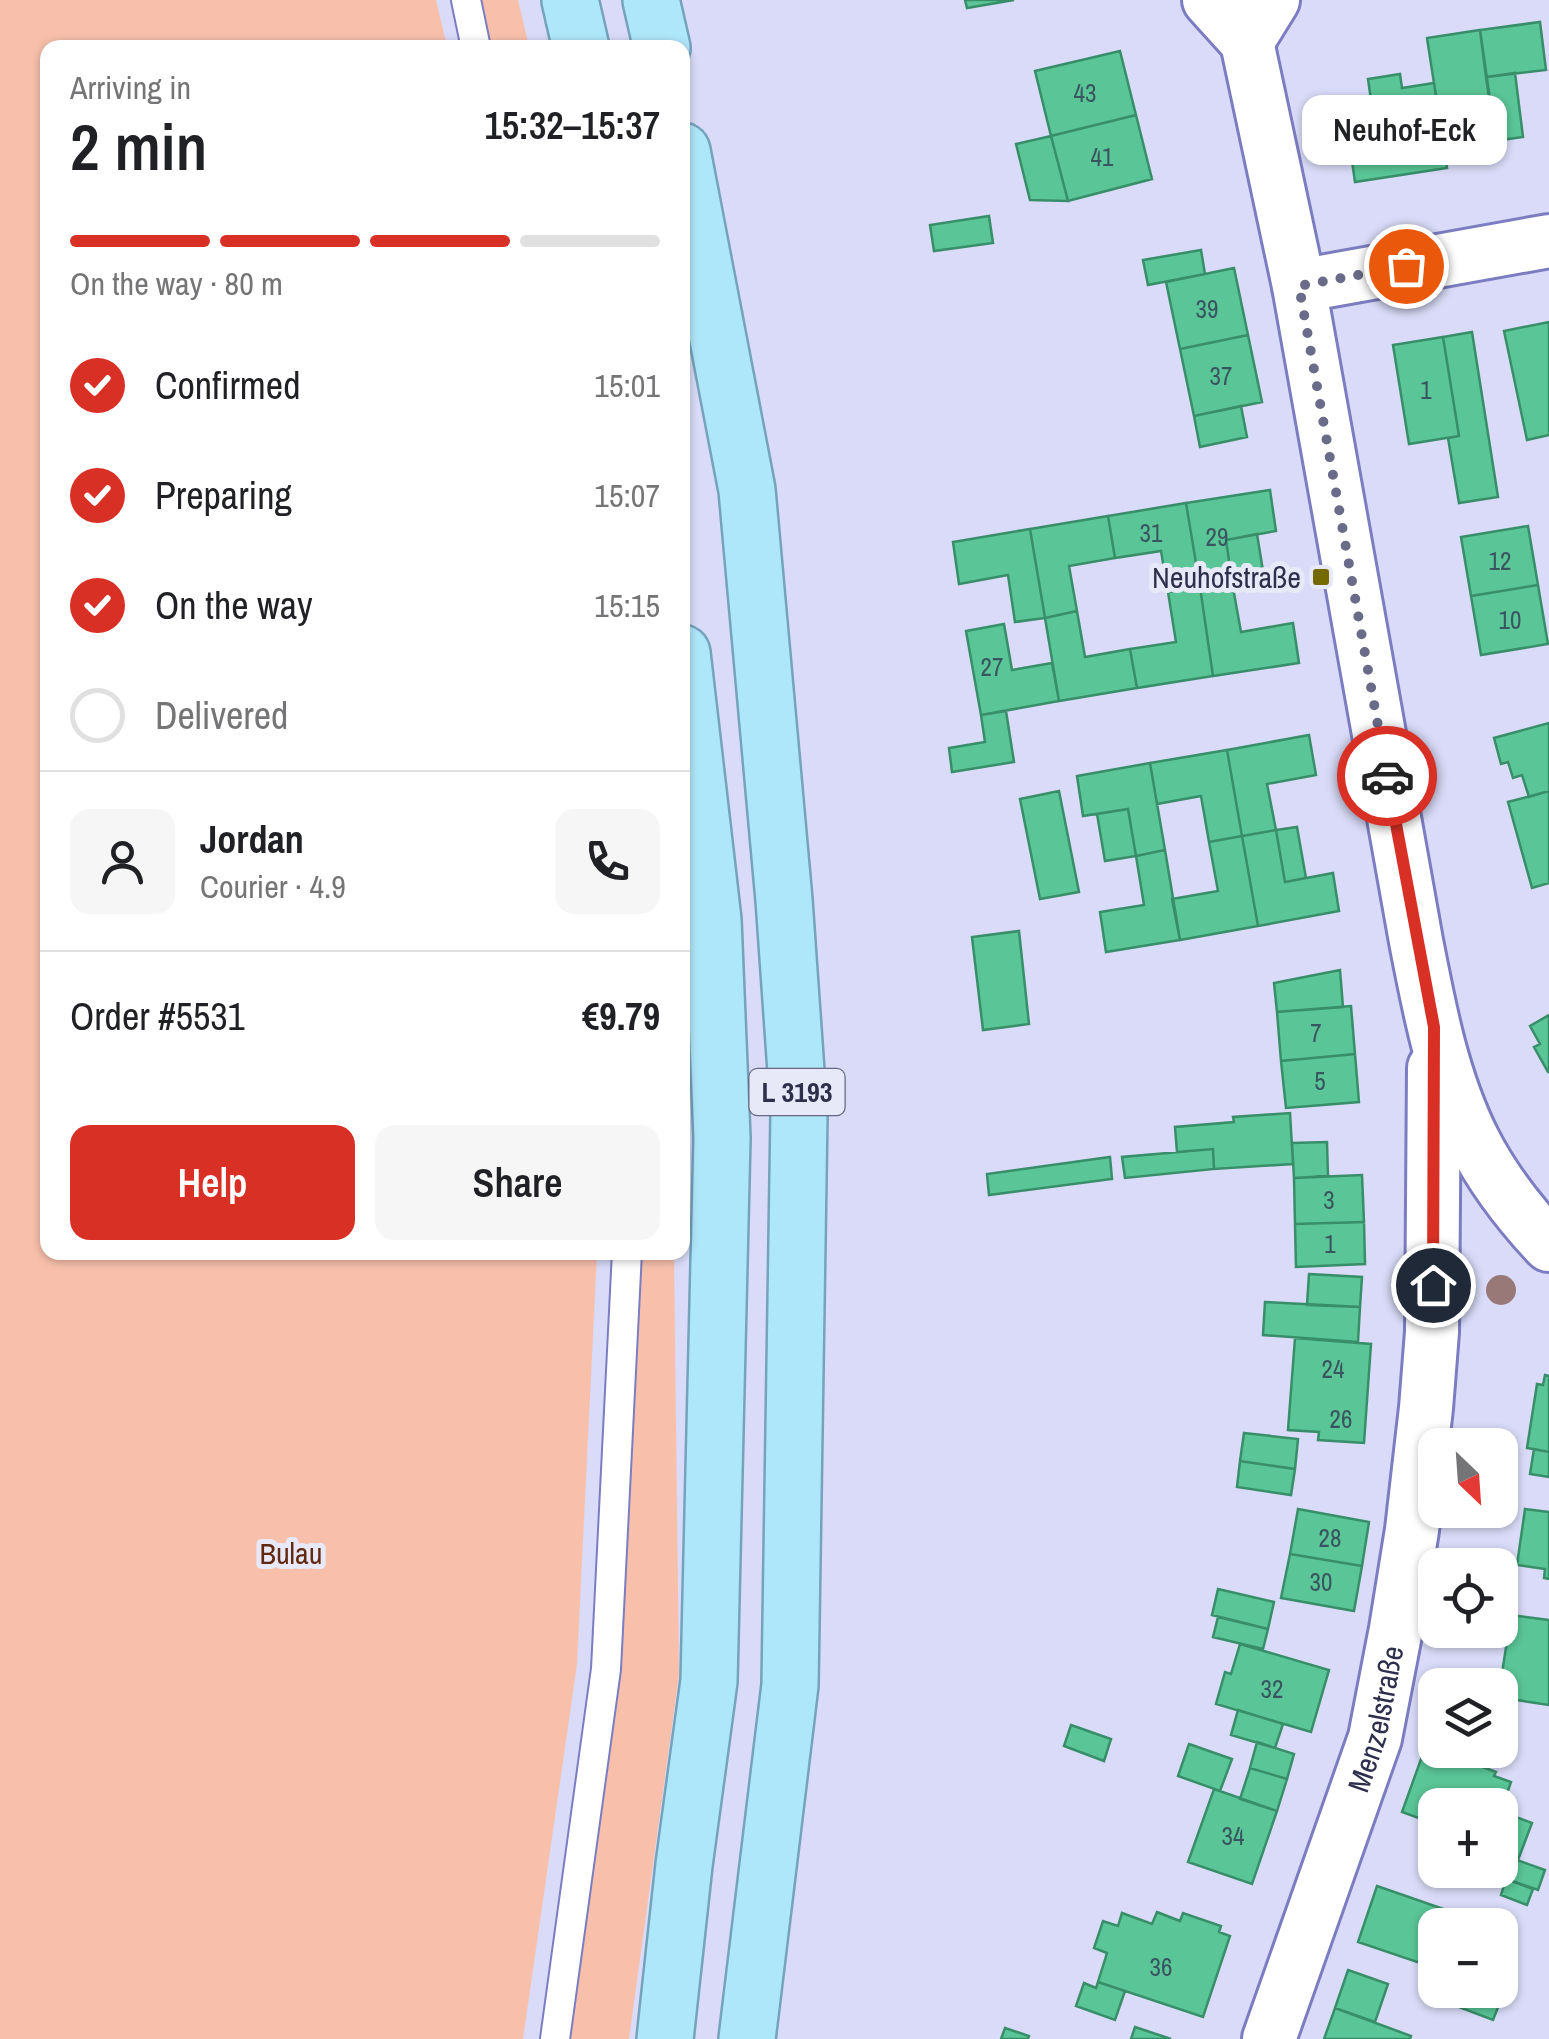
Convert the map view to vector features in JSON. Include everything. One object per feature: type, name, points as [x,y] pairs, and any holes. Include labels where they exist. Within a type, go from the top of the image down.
[{"type":"highway","points":[[570,0],[579,40]]},
{"type":"highway","points":[[652,0],[660,40]]},
{"type":"highway","name":"L 3193","points":[[690,193],[747,490],[799,1114],[790,1684],[747,2039]]},
{"type":"highway","name":"L 3193","points":[[665,2039],[708,1681],[722,1138],[712,920],[690,724]]},
{"type":"street","points":[[1209,0],[1260,21],[1299,286],[1434,1027],[1472,1139],[1519,1211],[1549,1245]]},
{"type":"street","points":[[1299,286],[1549,240]]},
{"type":"street","name":"Menzelstraße","points":[[1268,2039],[1375,1738],[1409,1546],[1433,1322],[1434,1027]]},
{"type":"lane","points":[[466,0],[474,40]]},
{"type":"lane","points":[[555,2039],[606,1668],[627,1260]]},
{"type":"green space","name":"Bulau","points":[[0,0],[436,0],[445,40],[40,40],[40,1260],[597,1260],[577,1664],[523,2039],[0,2039]]},
{"type":"green space","points":[[481,0],[518,0],[527,40],[490,40]]},
{"type":"green space","points":[[640,1260],[674,1260],[679,1675],[629,2039],[568,2039],[621,1669]]},
{"type":"building","points":[[965,0],[1014,0],[967,8]]},
{"type":"building","points":[[1540,22],[1546,70],[1486,77],[1480,30]]},
{"type":"building","points":[[1480,30],[1492,113],[1440,122],[1427,38]]},
{"type":"building","points":[[1120,51],[1136,115],[1051,136],[1035,71]]},
{"type":"building","points":[[1515,73],[1523,137],[1495,141],[1486,77]]},
{"type":"building","points":[[1400,74],[1402,88],[1434,83],[1447,168],[1355,182],[1347,126],[1374,121],[1368,79]]},
{"type":"building","points":[[1136,115],[1152,179],[1068,201],[1051,136]]},
{"type":"building","points":[[1051,136],[1068,201],[1030,200],[1016,144]]},
{"type":"building","points":[[989,216],[993,243],[934,251],[930,225]]},
{"type":"building","points":[[1201,250],[1205,274],[1148,285],[1143,260]]},
{"type":"building","points":[[1234,268],[1248,335],[1180,349],[1166,282]]},
{"type":"building","points":[[1549,322],[1549,435],[1527,440],[1504,331]]},
{"type":"building","points":[[1472,332],[1498,497],[1459,503],[1448,438],[1459,436],[1443,337]]},
{"type":"building","points":[[1248,335],[1262,402],[1194,416],[1180,349]]},
{"type":"building","points":[[1443,337],[1459,436],[1409,444],[1393,345]]},
{"type":"building","points":[[1241,406],[1247,437],[1200,447],[1194,416]]},
{"type":"building","points":[[1270,490],[1276,531],[1226,540],[1232,582],[1200,587],[1186,503]]},
{"type":"building","points":[[1186,503],[1200,587],[1168,592],[1161,551],[1115,558],[1108,516]]},
{"type":"building","points":[[1108,516],[1115,558],[1069,566],[1077,611],[1045,618],[1030,529]]},
{"type":"building","points":[[1528,526],[1538,585],[1471,596],[1461,537]]},
{"type":"building","points":[[1030,529],[1045,618],[1015,622],[1008,575],[959,584],[953,542]]},
{"type":"building","points":[[1257,534],[1264,577],[1232,582],[1226,540]]},
{"type":"building","points":[[1232,582],[1241,632],[1293,623],[1299,663],[1213,676],[1200,587]]},
{"type":"building","points":[[1538,585],[1548,644],[1481,655],[1471,596]]},
{"type":"building","points":[[1200,587],[1213,676],[1137,688],[1130,649],[1176,642],[1168,592]]},
{"type":"building","points":[[1077,611],[1085,657],[1130,649],[1137,688],[1059,701],[1045,618]]},
{"type":"building","points":[[1004,624],[1012,670],[1052,663],[1059,701],[981,715],[966,631]]},
{"type":"building","points":[[1006,711],[1014,762],[952,772],[949,748],[985,742],[981,715]]},
{"type":"building","points":[[1549,723],[1549,791],[1529,797],[1522,775],[1513,778],[1508,762],[1501,764],[1494,738]]},
{"type":"building","points":[[1309,735],[1316,775],[1267,784],[1276,830],[1242,836],[1227,750]]},
{"type":"building","points":[[1227,750],[1242,836],[1209,842],[1201,796],[1157,804],[1150,763]]},
{"type":"building","points":[[1150,763],[1165,850],[1136,856],[1128,809],[1083,816],[1077,776]]},
{"type":"building","points":[[1059,791],[1079,892],[1040,899],[1020,799]]},
{"type":"building","points":[[1549,791],[1549,883],[1532,888],[1508,802]]},
{"type":"building","points":[[1128,809],[1136,856],[1105,861],[1097,814]]},
{"type":"building","points":[[1297,827],[1306,878],[1285,882],[1276,830]]},
{"type":"building","points":[[1276,830],[1285,882],[1333,873],[1339,911],[1258,926],[1242,836]]},
{"type":"building","points":[[1242,836],[1258,926],[1180,940],[1172,899],[1218,891],[1209,842]]},
{"type":"building","points":[[1165,850],[1180,940],[1106,952],[1100,912],[1144,905],[1136,856]]},
{"type":"building","points":[[1019,931],[1029,1024],[983,1030],[972,937]]},
{"type":"building","points":[[1340,970],[1343,1007],[1277,1012],[1274,983]]},
{"type":"building","points":[[1351,1006],[1355,1054],[1281,1061],[1277,1012]]},
{"type":"building","points":[[1549,1015],[1548,1072],[1534,1047],[1540,1044],[1530,1026]]},
{"type":"building","points":[[1355,1054],[1359,1102],[1286,1108],[1281,1061]]},
{"type":"building","points":[[1290,1113],[1293,1164],[1214,1169],[1213,1149],[1177,1152],[1175,1127]]},
{"type":"building","points":[[1327,1142],[1328,1176],[1294,1178],[1292,1143]]},
{"type":"building","points":[[1213,1149],[1214,1169],[1125,1178],[1122,1157]]},
{"type":"building","points":[[1110,1157],[1112,1179],[989,1195],[987,1174]]},
{"type":"building","points":[[1362,1175],[1364,1222],[1295,1224],[1294,1178]]},
{"type":"building","points":[[1364,1222],[1365,1264],[1296,1267],[1295,1224]]},
{"type":"building","points":[[1309,1274],[1362,1277],[1360,1307],[1307,1305]]},
{"type":"building","points":[[1265,1302],[1360,1307],[1358,1342],[1263,1335]]},
{"type":"building","points":[[1295,1338],[1371,1344],[1364,1443],[1318,1440],[1319,1432],[1288,1430]]},
{"type":"building","points":[[1545,1375],[1549,1376],[1549,1452],[1527,1448],[1537,1384],[1543,1385]]},
{"type":"building","points":[[1244,1433],[1298,1439],[1295,1469],[1240,1461]]},
{"type":"building","points":[[1534,1449],[1549,1452],[1549,1477],[1530,1474]]},
{"type":"building","points":[[1240,1461],[1295,1469],[1291,1495],[1237,1487]]},
{"type":"building","points":[[1298,1509],[1369,1522],[1362,1566],[1290,1554]]},
{"type":"building","points":[[1525,1509],[1549,1512],[1549,1579],[1544,1578],[1545,1569],[1518,1565]]},
{"type":"building","points":[[1290,1554],[1362,1566],[1354,1611],[1281,1598]]},
{"type":"building","points":[[1218,1589],[1274,1602],[1268,1629],[1212,1615]]},
{"type":"building","points":[[1518,1616],[1549,1620],[1549,1705],[1518,1700],[1518,1668],[1503,1668],[1506,1648],[1518,1648]]},
{"type":"building","points":[[1218,1617],[1268,1629],[1263,1649],[1213,1637]]},
{"type":"building","points":[[1240,1644],[1329,1670],[1311,1732],[1216,1704],[1225,1672],[1231,1674]]},
{"type":"building","points":[[1238,1710],[1283,1724],[1275,1748],[1231,1735]]},
{"type":"building","points":[[1071,1725],[1111,1739],[1104,1761],[1064,1746]]},
{"type":"building","points":[[1257,1742],[1294,1754],[1287,1779],[1250,1768]]},
{"type":"building","points":[[1189,1744],[1232,1759],[1220,1791],[1178,1776]]},
{"type":"building","points":[[1418,1767],[1485,1768],[1511,1782],[1509,1788],[1418,1788],[1418,1818],[1402,1812]]},
{"type":"building","points":[[1250,1768],[1287,1779],[1277,1811],[1240,1799]]},
{"type":"building","points":[[1214,1789],[1277,1811],[1252,1884],[1188,1862]]},
{"type":"building","points":[[1518,1818],[1532,1823],[1518,1860]]},
{"type":"building","points":[[1518,1860],[1545,1870],[1538,1890],[1518,1883]]},
{"type":"building","points":[[1518,1883],[1533,1889],[1527,1905],[1501,1895],[1503,1888],[1518,1888]]},
{"type":"building","points":[[1377,1886],[1441,1908],[1418,1908],[1418,1962],[1358,1942]]},
{"type":"building","points":[[1157,1912],[1180,1921],[1183,1913],[1221,1926],[1219,1932],[1230,1936],[1203,2017],[1098,1982],[1107,1953],[1094,1948],[1103,1921],[1118,1926],[1122,1913],[1152,1924]]},
{"type":"building","points":[[1348,1970],[1388,1984],[1375,2022],[1335,2008]]},
{"type":"building","points":[[1098,1982],[1125,1991],[1115,2020],[1076,2006],[1084,1983],[1096,1988]]},
{"type":"building","points":[[1335,2008],[1411,2036],[1410,2039],[1324,2039]]},
{"type":"building","points":[[1461,2008],[1498,2008],[1493,2020]]},
{"type":"building","points":[[1135,2027],[1171,2039],[1131,2039]]},
{"type":"building","points":[[1005,2028],[1029,2036],[1028,2039],[1001,2039]]},
{"type":"way so far","points":[[1387,776],[1299,286],[1406,266]]},
{"type":"place","name":"Neuhof-Eck","points":[[1406,266]]},
{"type":"place","name":"Neuhofstraße","points":[[1321,577]]},
{"type":"route","points":[[1387,776],[1434,1027],[1433,1285]]}]
